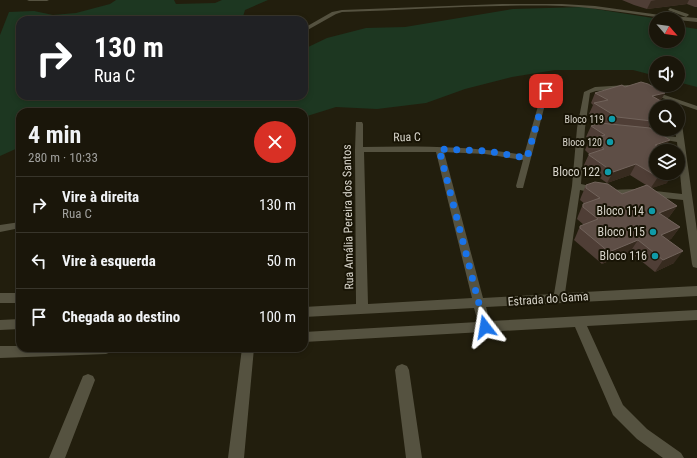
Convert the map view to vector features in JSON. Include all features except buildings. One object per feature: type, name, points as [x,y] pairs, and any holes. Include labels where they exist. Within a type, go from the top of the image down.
[{"type":"street","points":[[29,0],[47,0]]},
{"type":"street","points":[[564,0],[581,2],[583,0]]},
{"type":"street","points":[[595,7],[596,0]]},
{"type":"street","points":[[308,28],[338,12],[348,10],[502,5],[595,7],[649,15]]},
{"type":"street","points":[[671,12],[669,6],[678,12]]},
{"type":"street","points":[[685,14],[697,16]]},
{"type":"street","points":[[685,19],[697,20]]},
{"type":"street","points":[[520,186],[549,78]]},
{"type":"street","points":[[559,298],[585,129],[587,92],[596,88],[625,87],[640,89],[667,100]]},
{"type":"street","points":[[685,106],[697,108]]},
{"type":"street","name":"Rua Amália Pereira dos Santos","points":[[359,124],[362,310]]},
{"type":"street","points":[[655,136],[680,140]]},
{"type":"street","points":[[680,136],[697,264]]},
{"type":"street","points":[[439,149],[485,327]]},
{"type":"street","name":"Rua C","points":[[359,150],[439,149],[487,151],[527,158]]},
{"type":"street","points":[[576,186],[608,193],[637,192],[664,194],[687,198]]},
{"type":"street","points":[[0,229],[16,225]]},
{"type":"street","name":"Estrada do Gama","points":[[308,312],[479,304],[559,298],[697,291]]},
{"type":"street","points":[[0,298],[16,298]]},
{"type":"street","points":[[308,337],[697,315]]},
{"type":"street","points":[[579,322],[618,410],[642,434],[676,458]]},
{"type":"street","points":[[0,325],[16,324]]},
{"type":"street","points":[[0,352],[16,351]]},
{"type":"street","points":[[236,458],[248,352]]},
{"type":"street","points":[[402,370],[414,458]]},
{"type":"street","points":[[57,458],[88,380]]},
{"type":"green space","points":[[116,0],[174,0],[176,4],[215,3],[222,0],[268,0],[245,10],[243,16],[16,16],[16,100],[308,100],[308,47],[327,38],[366,28],[405,27],[513,9],[583,7],[649,17],[649,48],[685,48],[685,27],[697,29],[697,87],[685,84],[685,56],[649,56],[649,74],[633,70],[555,70],[512,77],[465,89],[426,103],[377,109],[336,107],[308,116],[308,108],[16,108],[16,149],[0,156],[0,35],[9,12],[34,11],[53,15],[76,13],[110,4]]},
{"type":"place","name":"Bloco 119","points":[[612,119]]},
{"type":"place","name":"Bloco 120","points":[[610,142]]},
{"type":"place","name":"Bloco 122","points":[[608,172]]},
{"type":"place","name":"Bloco 114","points":[[652,211]]},
{"type":"place","name":"Bloco 115","points":[[653,232]]},
{"type":"place","name":"Bloco 116","points":[[655,256]]},
{"type":"route","points":[[485,327],[439,149],[487,151],[527,158],[546,91]]}]
